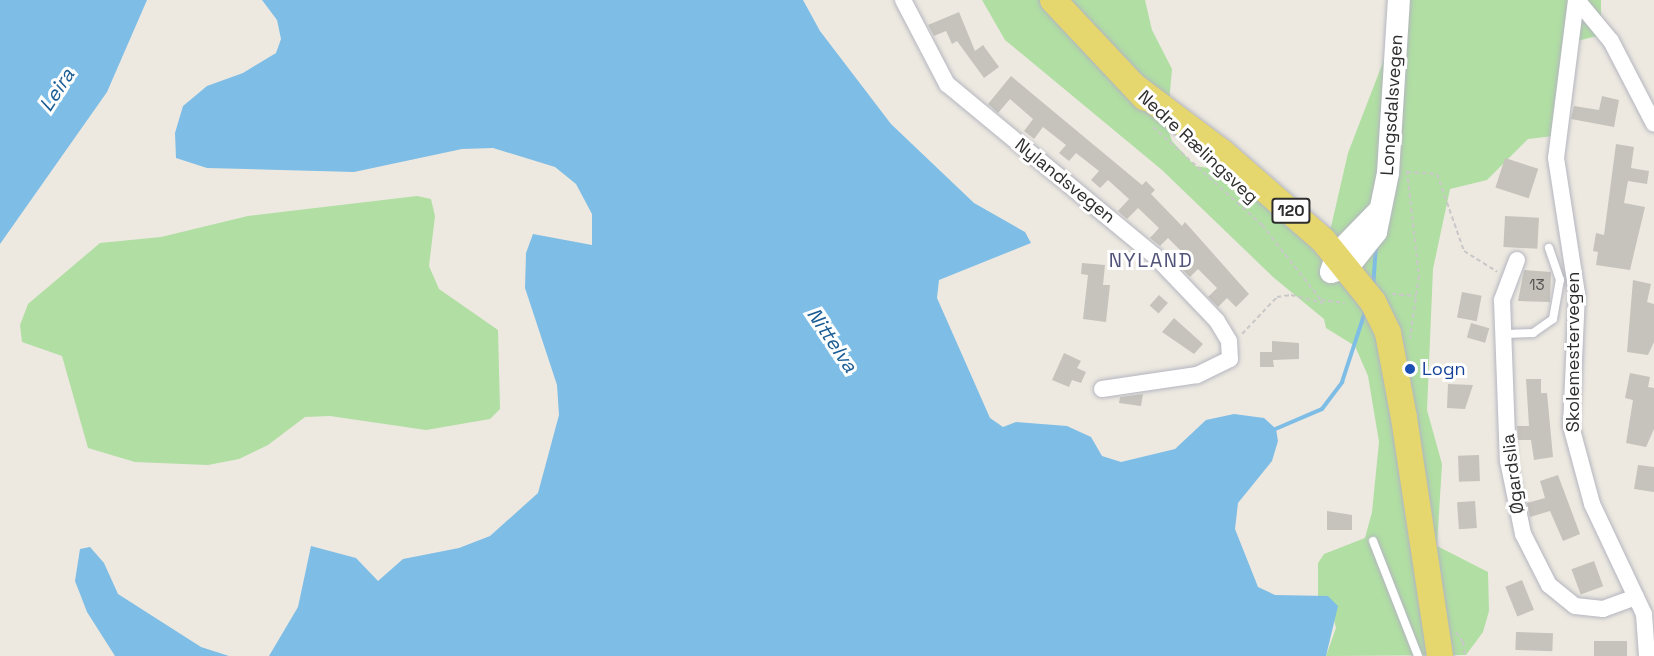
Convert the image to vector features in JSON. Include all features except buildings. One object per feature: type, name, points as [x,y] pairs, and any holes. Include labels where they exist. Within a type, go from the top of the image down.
[{"type":"main road","name":"Nedre Rælingsveg","points":[[1053,0],[1135,87],[1248,174],[1339,264],[1394,374],[1440,656]]},
{"type":"main road","name":"Longsdalsvegen","points":[[1339,264],[1373,238],[1381,209],[1388,173],[1399,0]]},
{"type":"street","name":"Nylandsvegen","points":[[903,0],[930,58],[947,84],[1154,255],[1217,321],[1229,341]]},
{"type":"street","points":[[1576,0],[1611,41],[1654,124]]},
{"type":"street","name":"Skolemestervegen","points":[[1576,0],[1556,158],[1577,294],[1571,426],[1592,504],[1644,614],[1647,656]]},
{"type":"street","name":"Øgardslia","points":[[1516,260],[1507,278],[1505,334],[1508,461],[1519,523],[1530,554],[1549,585],[1575,606],[1603,609],[1636,597]]},
{"type":"street","points":[[1102,388],[1197,375],[1230,359],[1229,341]]},
{"type":"lane","points":[[1505,334],[1533,333],[1553,319],[1560,280],[1549,248]]},
{"type":"lane","points":[[1373,541],[1418,656]]},
{"type":"path","points":[[1152,125],[1262,225],[1326,303]]},
{"type":"path","points":[[1385,295],[1416,296],[1419,266],[1407,164]]},
{"type":"path","points":[[1407,172],[1437,174],[1464,251],[1507,278]]},
{"type":"path","points":[[1229,341],[1246,330],[1277,297],[1291,295],[1326,303],[1345,303]]},
{"type":"green space","points":[[982,0],[1145,0],[1152,30],[1172,69],[1167,126],[1172,141],[1195,166],[1249,174],[1320,230],[1331,227],[1348,153],[1407,0],[1601,0],[1601,35],[1573,42],[1553,136],[1528,139],[1487,180],[1450,189],[1433,269],[1427,410],[1442,464],[1437,546],[1488,572],[1489,611],[1483,632],[1466,655],[1326,656],[1336,628],[1328,596],[1318,596],[1318,563],[1324,554],[1365,538],[1372,512],[1379,442],[1368,376],[1355,346],[1326,328],[1324,319],[1273,277],[1162,170],[1005,40]]},
{"type":"green space","points":[[417,196],[431,199],[435,216],[429,266],[439,289],[498,330],[500,409],[490,419],[426,430],[330,416],[305,417],[268,445],[239,459],[208,465],[135,462],[88,448],[62,356],[22,342],[20,325],[28,304],[100,243],[161,237],[248,216]]},
{"type":"water","name":"Leira","points":[[0,0],[147,0],[107,92],[0,244]]},
{"type":"water","name":"Nittelva","points":[[262,0],[803,0],[820,31],[891,124],[974,203],[1025,232],[1031,243],[939,280],[937,298],[990,418],[1003,427],[1016,422],[1067,426],[1091,437],[1102,456],[1121,462],[1175,449],[1206,420],[1234,414],[1264,418],[1276,429],[1278,441],[1272,461],[1238,503],[1235,529],[1258,587],[1275,595],[1328,596],[1338,606],[1326,656],[269,656],[298,607],[311,546],[356,558],[378,581],[403,559],[459,548],[490,536],[538,493],[559,415],[557,385],[525,288],[526,253],[533,234],[592,245],[592,214],[576,184],[555,167],[493,148],[462,149],[354,172],[207,168],[176,158],[175,133],[183,106],[207,86],[243,73],[276,53],[281,39],[277,20]]},
{"type":"water","points":[[90,547],[104,563],[118,594],[201,647],[229,656],[115,656],[87,612],[75,581],[80,549]]},
{"type":"waterway","points":[[1373,288],[1376,245]]},
{"type":"waterway","points":[[1273,430],[1322,409],[1342,382],[1366,309]]},
{"type":"place","name":"Logn","points":[[1410,369]]},
{"type":"district","name":"NYLAND","points":[[1151,260]]}]
